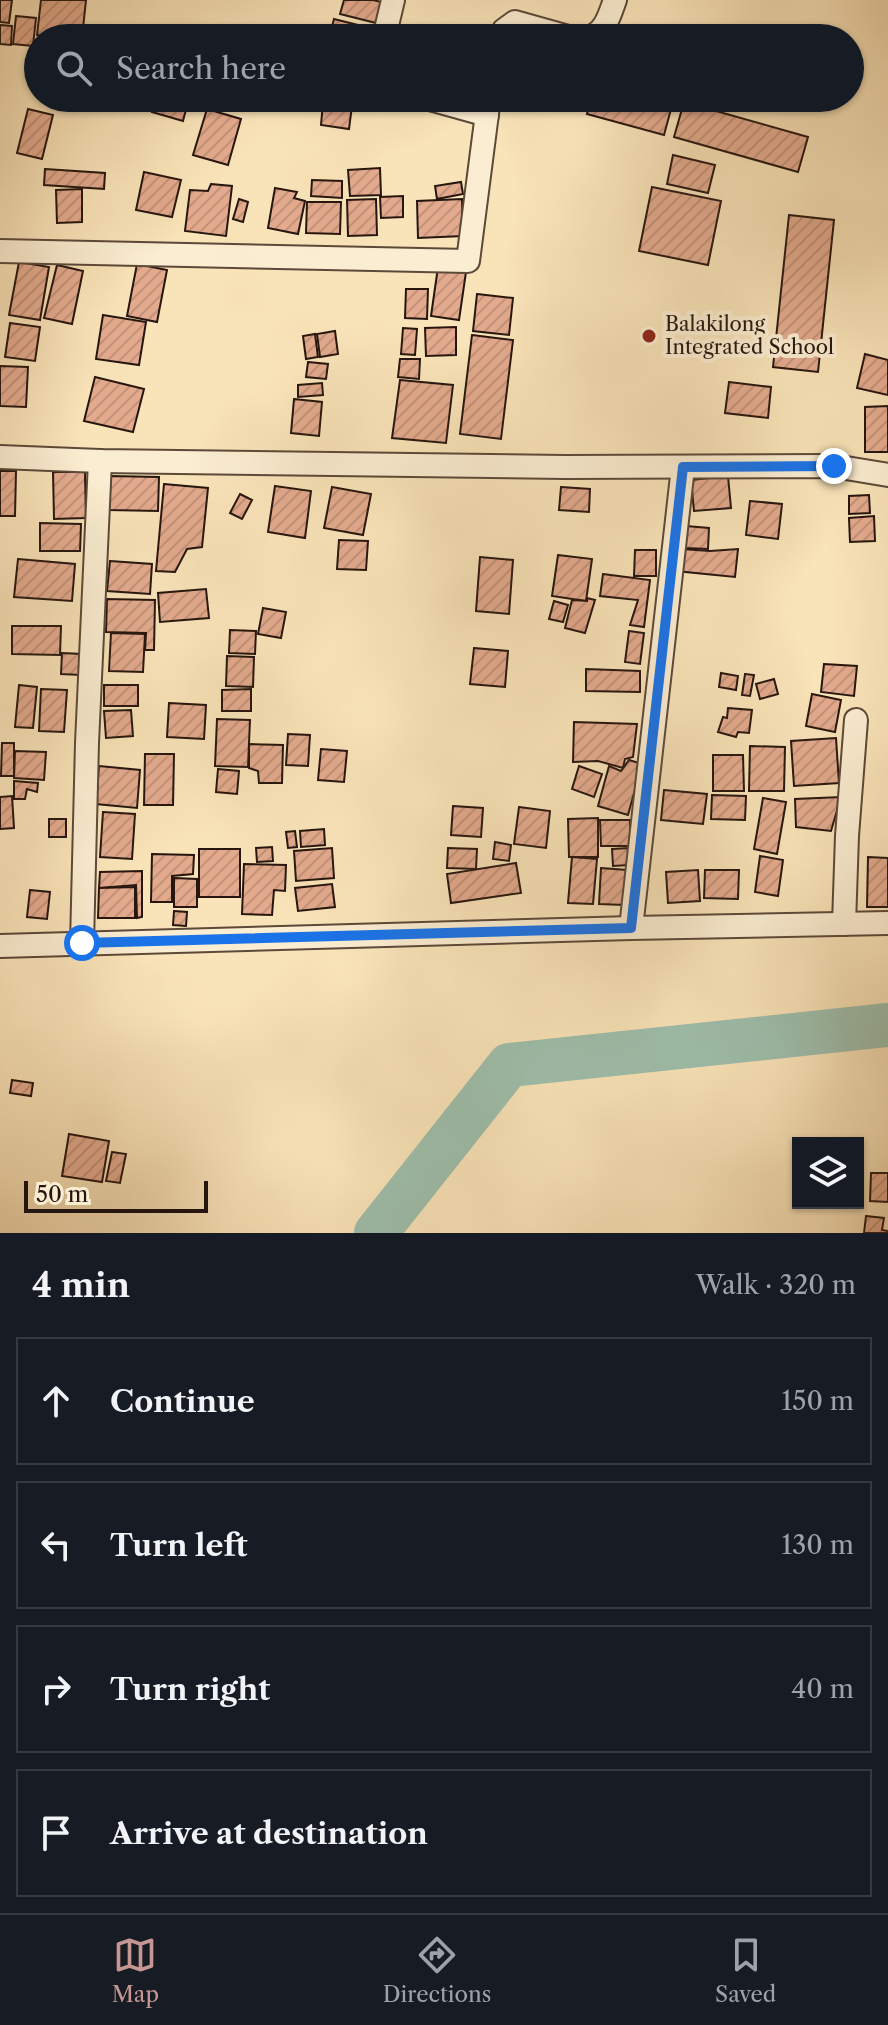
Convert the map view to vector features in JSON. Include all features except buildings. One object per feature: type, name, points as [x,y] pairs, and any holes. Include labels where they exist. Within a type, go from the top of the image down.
[{"type":"street","points":[[387,24],[393,0]]},
{"type":"street","points":[[606,24],[615,0]]},
{"type":"street","points":[[0,251],[468,261],[487,112]]},
{"type":"street","points":[[0,457],[565,467],[834,466],[888,475]]},
{"type":"street","points":[[82,943],[87,743],[100,461]]},
{"type":"street","points":[[631,928],[683,467]]},
{"type":"street","points":[[844,924],[856,720]]},
{"type":"street","points":[[0,946],[888,923]]},
{"type":"waterway","points":[[376,1233],[509,1065],[888,1025]]},
{"type":"place","name":"Balakilong Integrated School","points":[[649,336]]},
{"type":"route","points":[[82,943],[631,928],[683,467],[834,466]]}]
